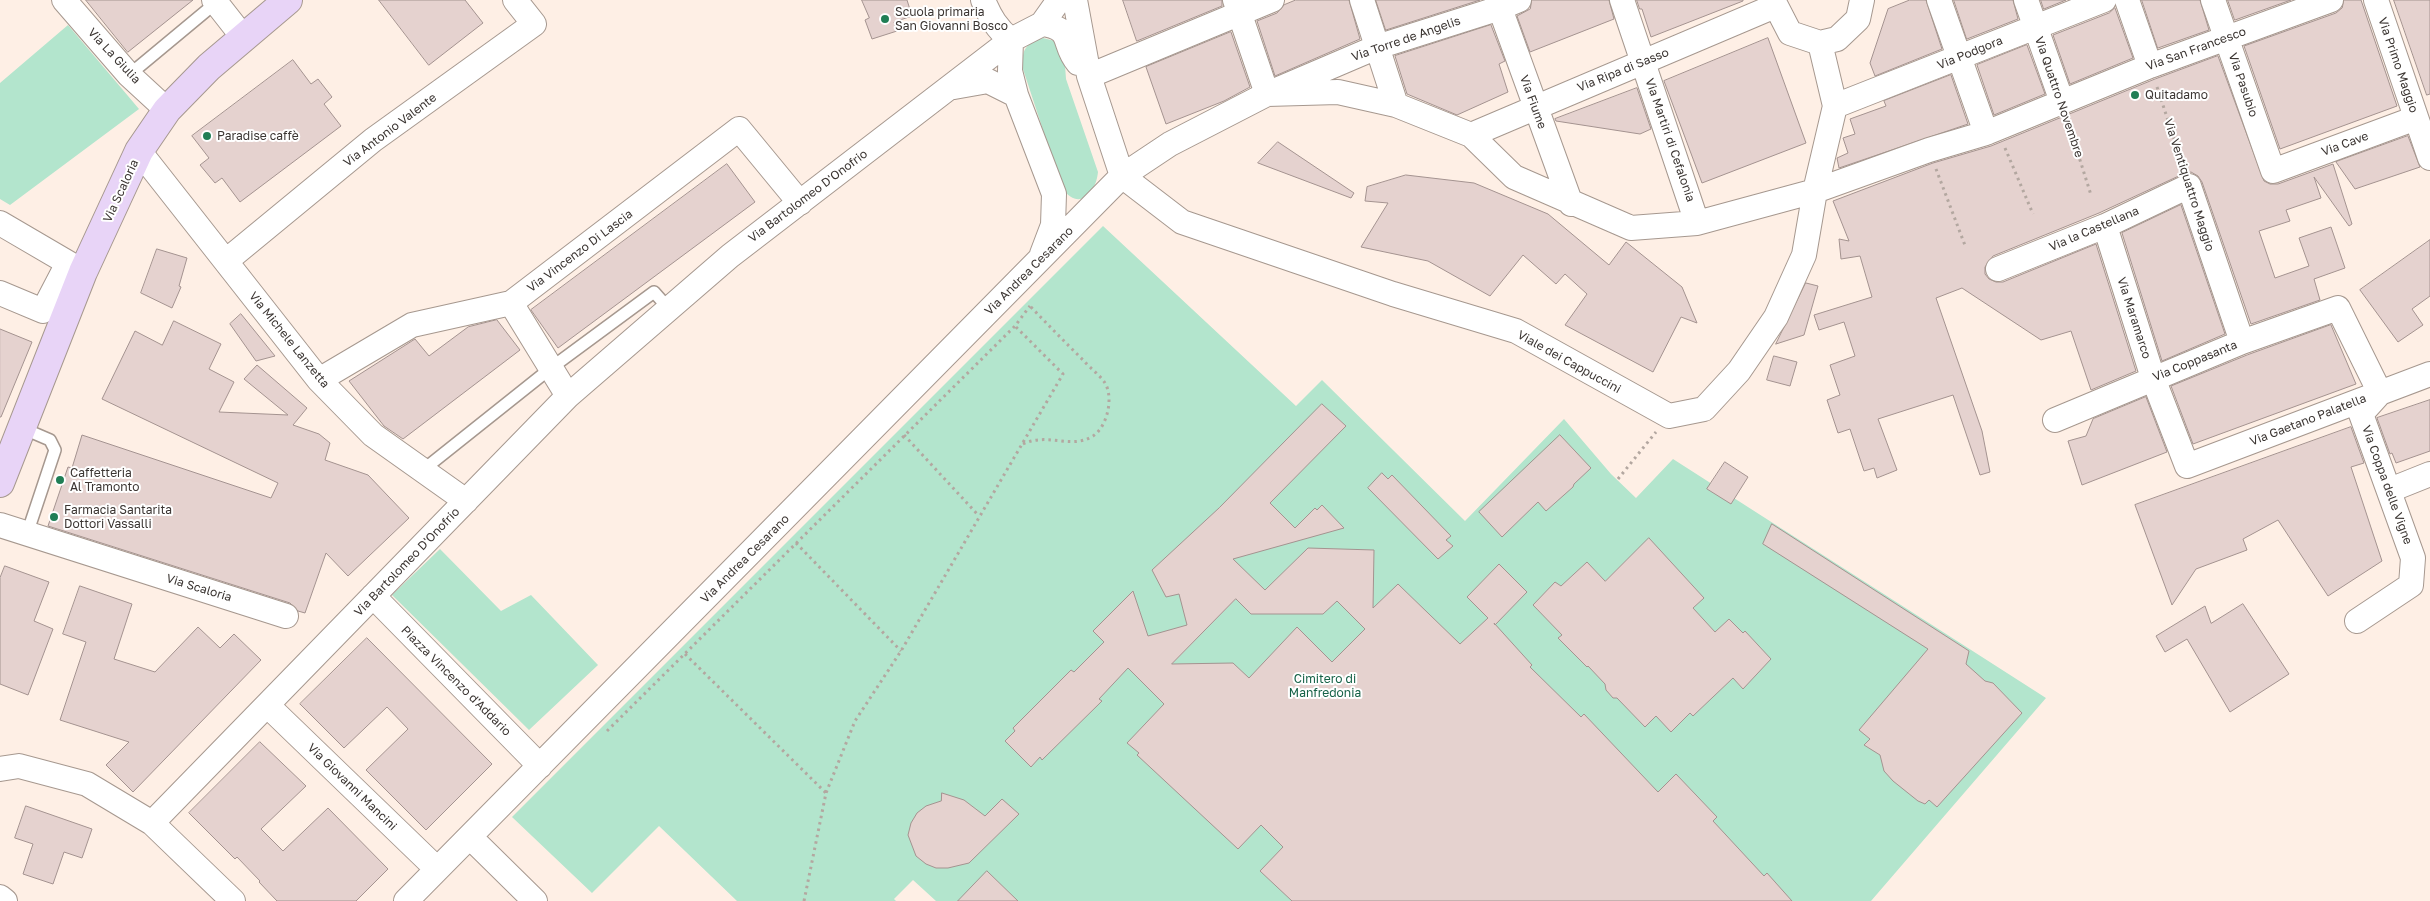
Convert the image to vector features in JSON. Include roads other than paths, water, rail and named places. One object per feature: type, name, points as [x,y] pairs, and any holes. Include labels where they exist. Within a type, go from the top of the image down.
[{"type":"main road","name":"Via Scaloria","points":[[0,483],[22,428],[75,267],[139,151],[168,110],[209,67],[243,37],[266,9],[288,0]]},
{"type":"street","name":"Via La Giulia","points":[[64,0],[129,75],[168,110]]},
{"type":"street","name":"Via Antonio Valente","points":[[226,261],[373,140],[534,24],[515,0]]},
{"type":"street","points":[[984,0],[989,15],[1001,31],[1012,40],[1010,71],[1016,95],[1054,194],[1053,225],[1040,260]]},
{"type":"street","points":[[1059,0],[1042,24],[1057,26],[1063,31],[1075,59],[1089,76]]},
{"type":"street","points":[[1075,0],[1089,76],[1122,176]]},
{"type":"street","points":[[1089,76],[1237,6],[1272,0]]},
{"type":"street","points":[[1362,0],[1396,105]]},
{"type":"street","name":"Via Martiri di Cefalonia","points":[[1622,0],[1697,222]]},
{"type":"street","points":[[1775,2],[1790,33],[1820,43],[1837,39],[1858,19],[1862,0]]},
{"type":"street","points":[[1939,0],[1986,133]]},
{"type":"street","name":"Via Quattro Novembre","points":[[2026,0],[2062,102]]},
{"type":"street","name":"Via Podgora","points":[[1835,106],[2104,0]]},
{"type":"street","points":[[2127,0],[2150,66]]},
{"type":"street","name":"Via Pasubio","points":[[2213,0],[2273,171]]},
{"type":"street","name":"Via San Francesco","points":[[2062,102],[2226,37],[2331,0]]},
{"type":"street","name":"Via Primo Maggio","points":[[2376,0],[2430,158]]},
{"type":"street","points":[[217,1],[243,37]]},
{"type":"street","name":"Via Ripa di Sasso","points":[[1471,135],[1644,62],[1775,2]]},
{"type":"street","name":"Via Torre de Angelis","points":[[1267,94],[1377,47],[1506,3]]},
{"type":"street","name":"Via Fiume","points":[[1506,3],[1534,107],[1571,204]]},
{"type":"street","points":[[1237,6],[1267,94]]},
{"type":"street","name":"Via Bartolomeo D'Onofrio","points":[[152,823],[568,396],[730,256],[1012,40],[1042,24]]},
{"type":"street","points":[[1815,192],[1835,106],[1820,43]]},
{"type":"street","name":"Via Bartolomeo D'Onofrio","points":[[950,88],[988,81],[1016,95]]},
{"type":"street","name":"Via Andrea Cesarano","points":[[406,901],[1122,176],[1170,144],[1267,94],[1338,92],[1396,105],[1471,135],[1514,178],[1571,204],[1631,228],[1697,222],[1815,192]]},
{"type":"street","points":[[1815,192],[1929,150],[1986,133],[2062,102]]},
{"type":"street","name":"Via Cave","points":[[2273,171],[2416,118]]},
{"type":"street","name":"Via Vincenzo Di Lascia","points":[[319,380],[412,325],[511,303],[740,130],[800,202]]},
{"type":"street","name":"Via Michele Lanzetta","points":[[139,151],[319,380],[373,435],[466,501]]},
{"type":"street","name":"Viale dei Cappuccini","points":[[1122,176],[1182,222],[1393,294],[1516,331],[1669,416],[1704,409],[1739,371],[1776,317],[1804,255],[1815,192]]},
{"type":"street","name":"Via la Castellana","points":[[1998,269],[2105,226],[2189,186]]},
{"type":"street","name":"Via Ventiquattro Maggio","points":[[2189,186],[2242,342]]},
{"type":"street","points":[[1054,194],[1085,214]]},
{"type":"street","points":[[0,223],[75,267],[43,312],[0,293]]},
{"type":"street","name":"Via Maramarco","points":[[2105,226],[2154,378],[2187,466]]},
{"type":"street","points":[[511,303],[568,396]]},
{"type":"street","name":"Via Coppasanta","points":[[2055,420],[2242,342],[2338,308],[2380,393]]},
{"type":"street","name":"Via Gaetano Palatella","points":[[2187,466],[2430,374]]},
{"type":"street","name":"Via Coppa delle Vigne","points":[[2357,621],[2411,585],[2413,558],[2362,414],[2380,393]]},
{"type":"street","points":[[2390,490],[2430,474]]},
{"type":"street","name":"Via Scaloria","points":[[0,525],[286,616]]},
{"type":"street","name":"Piazza Vincenzo d'Addario","points":[[373,596],[540,766]]},
{"type":"street","name":"Via Giovanni Mancini","points":[[267,705],[437,869]]},
{"type":"street","points":[[0,768],[19,766],[87,784],[152,823],[233,901]]},
{"type":"street","points":[[470,837],[535,901]]},
{"type":"street","points":[[0,897],[5,901]]},
{"type":"lane","points":[[129,75],[217,1]]},
{"type":"lane","points":[[423,470],[551,368],[654,292],[669,308]]},
{"type":"lane","points":[[22,428],[50,440],[55,450],[27,534]]},
{"type":"place","name":"Scuola primaria San Giovanni Bosco","points":[[885,19]]},
{"type":"place","name":"Quitadamo","points":[[2135,95]]},
{"type":"place","name":"Paradise caffè","points":[[207,136]]},
{"type":"place","name":"Caffetteria Al Tramonto","points":[[60,480]]},
{"type":"place","name":"Farmacia Santarita Dottori Vassalli","points":[[54,517]]},
{"type":"park label","name":"Cimitero di Manfredonia","points":[[1325,686]]}]
